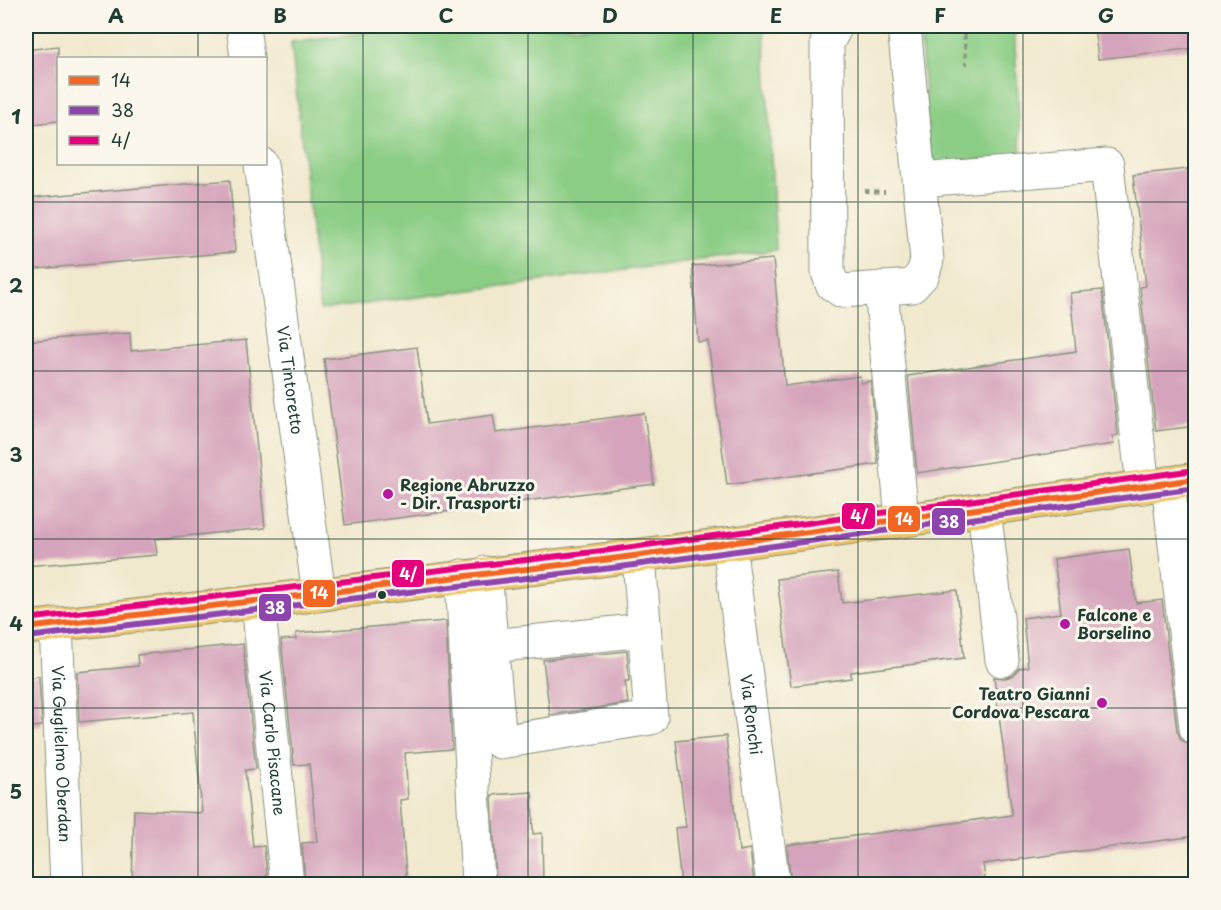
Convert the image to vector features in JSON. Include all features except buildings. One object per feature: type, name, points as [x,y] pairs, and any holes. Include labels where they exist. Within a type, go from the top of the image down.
[{"type":"main road","points":[[41,626],[258,603],[474,574],[639,556],[1169,483]]},
{"type":"street","points":[[243,26],[247,57]]},
{"type":"street","points":[[836,26],[827,43],[828,272],[832,284],[842,291],[912,285],[923,274],[927,260],[904,26]]},
{"type":"street","name":"Via Tintoretto","points":[[261,165],[319,595]]},
{"type":"street","points":[[921,186],[1107,165],[1169,483],[1196,728]]},
{"type":"street","points":[[880,288],[902,520]]},
{"type":"street","points":[[984,509],[1002,660]]},
{"type":"street","name":"Via Ronchi","points":[[729,544],[773,885]]},
{"type":"street","points":[[474,574],[492,646],[500,742],[651,718],[639,556]]},
{"type":"street","points":[[474,574],[478,885]]},
{"type":"street","name":"Via Carlo Pisacane","points":[[258,603],[287,885]]},
{"type":"street","name":"Via Guglielmo Oberdan","points":[[41,626],[67,885]]},
{"type":"street","points":[[492,646],[644,630]]},
{"type":"path","points":[[964,26],[966,65]]},
{"type":"path","points":[[828,188],[921,186]]},
{"type":"green space","points":[[414,26],[764,26],[776,250],[320,310],[291,42]]},
{"type":"green space","points":[[920,26],[1014,26],[1021,156],[930,165]]},
{"type":"transit line","name":"4/","points":[[26,619],[610,550],[1195,470]]},
{"type":"transit line","name":"14","points":[[26,628],[611,559],[1196,479]]},
{"type":"transit line","name":"38","points":[[27,637],[612,568],[1196,488]]},
{"type":"place","name":"Regione Abruzzo - Dir. Trasporti","points":[[388,494]]},
{"type":"place","name":"Falcone e Borselino","points":[[1065,624]]},
{"type":"place","name":"Teatro Gianni Cordova Pescara","points":[[1102,703]]}]
